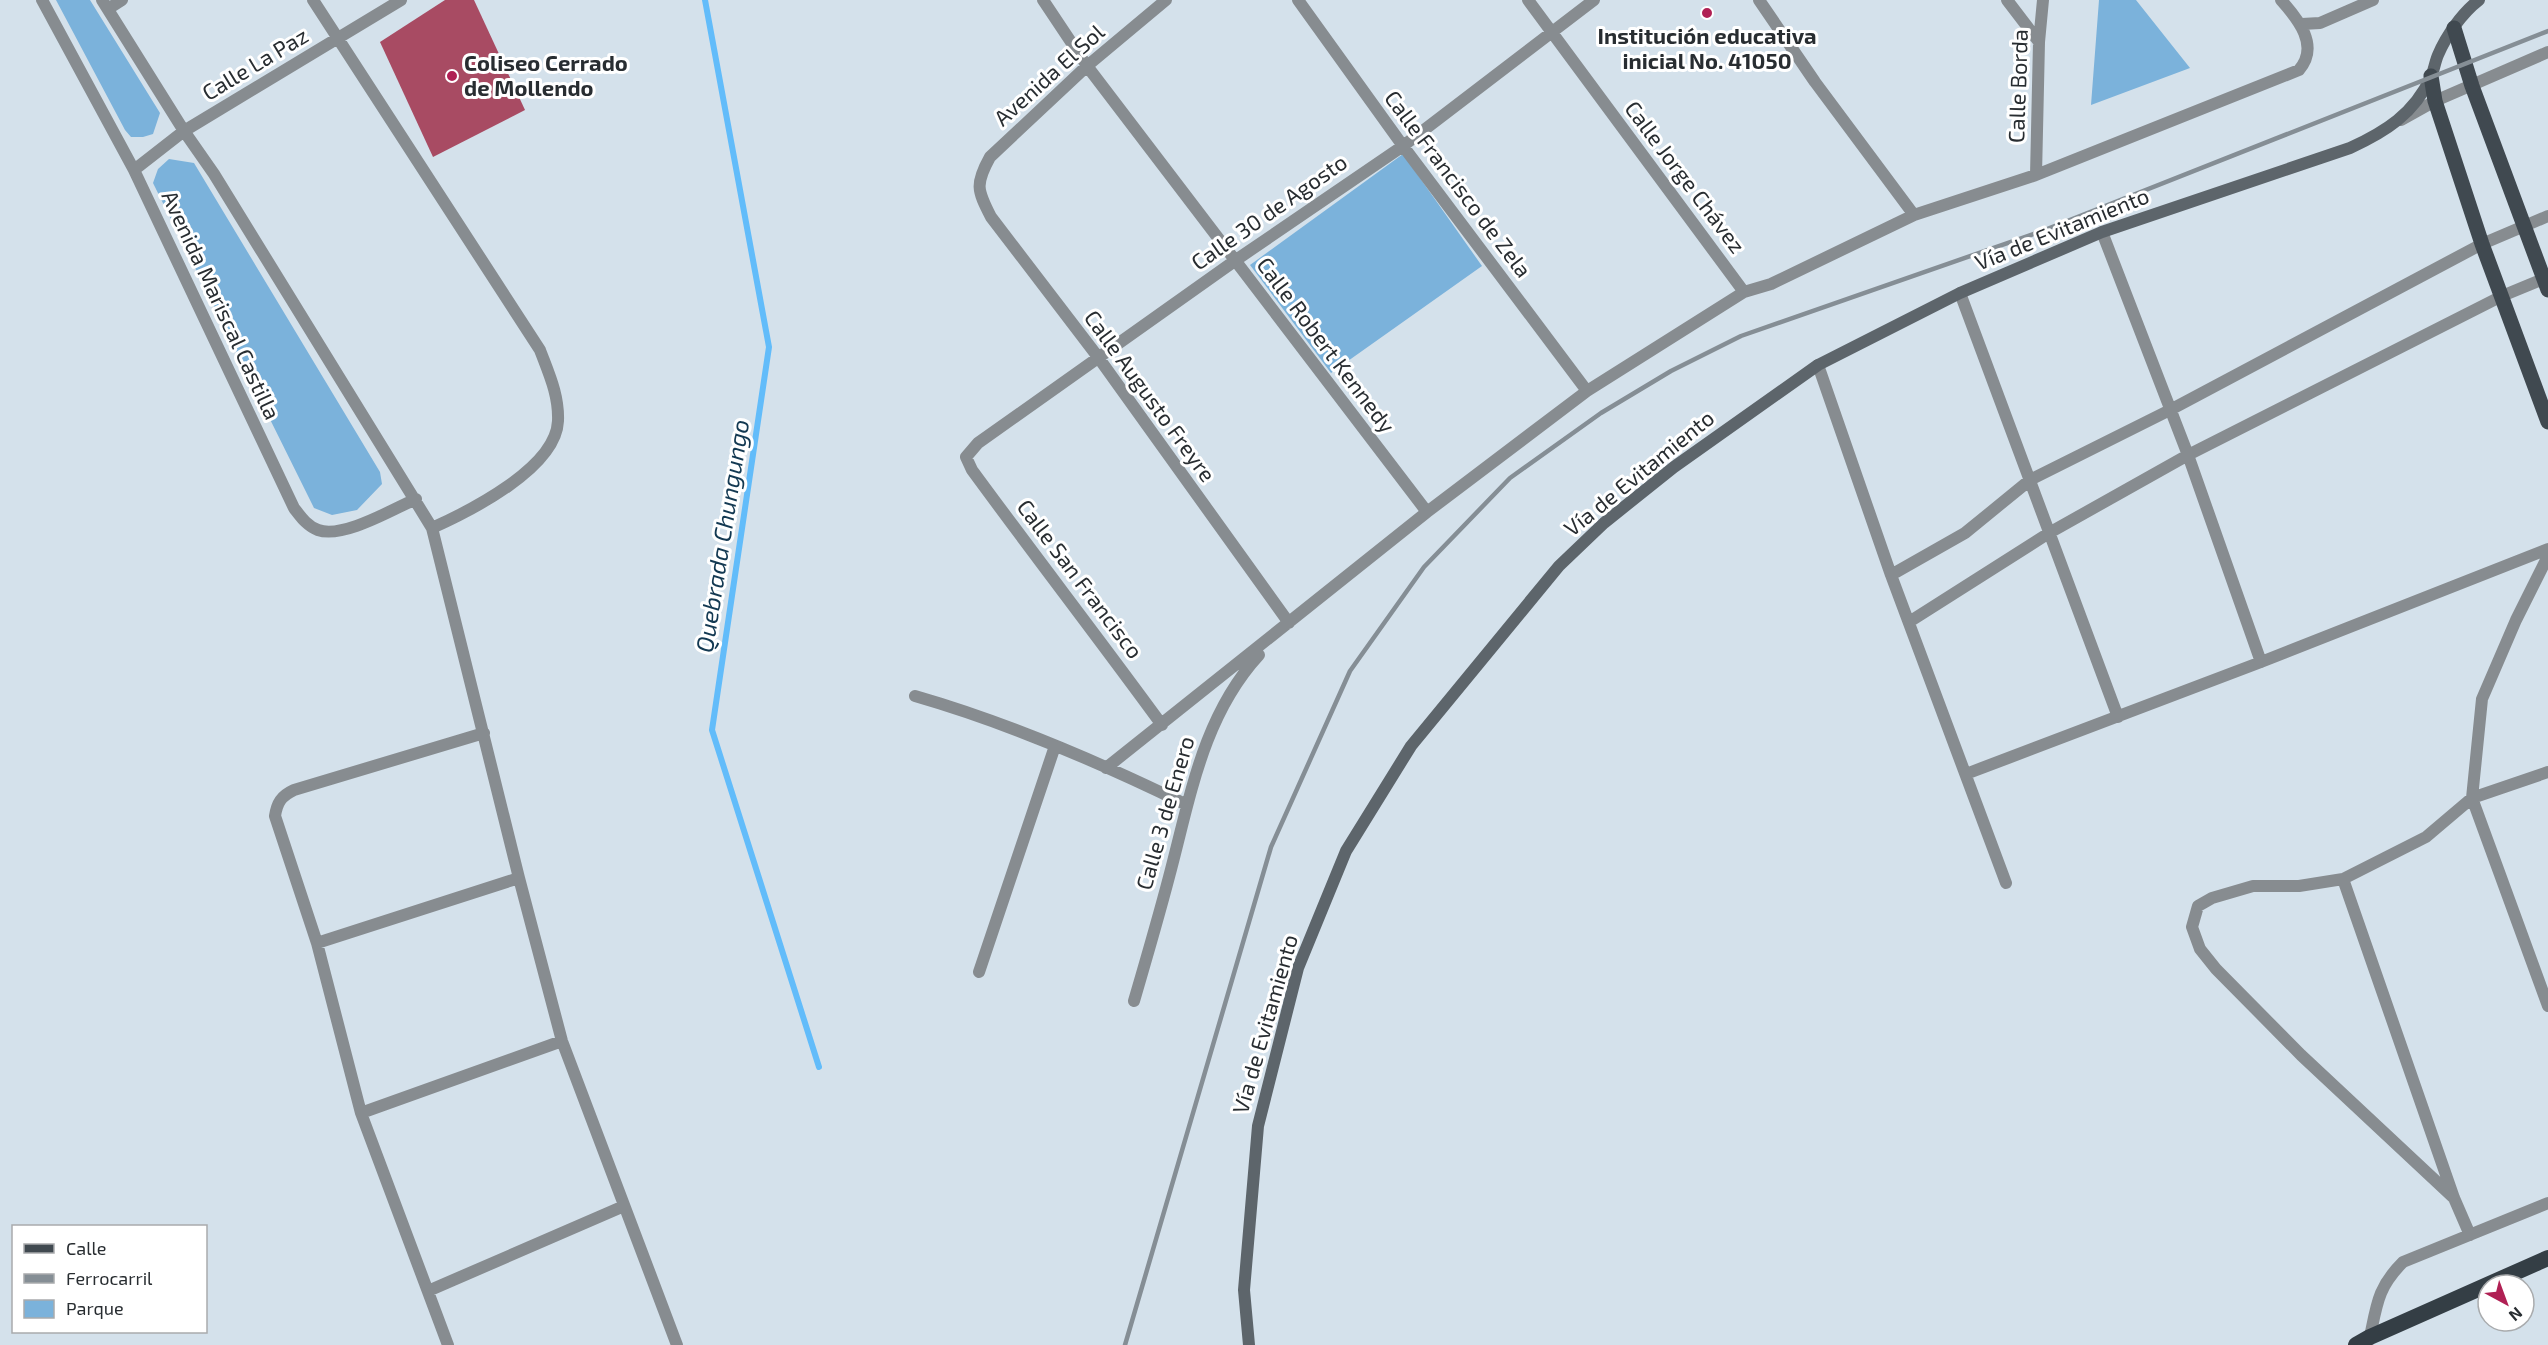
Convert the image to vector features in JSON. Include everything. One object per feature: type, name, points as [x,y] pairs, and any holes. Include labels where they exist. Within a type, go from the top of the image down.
[{"type":"highway","points":[[2365,1342],[2548,1257]]},
{"type":"main road","name":"Vía de Evitamiento","points":[[1249,1345],[1244,1290],[1258,1126],[1298,968],[1346,851],[1411,746],[1559,566],[1604,523],[1674,467],[1818,365],[1960,293],[2102,232],[2350,148],[2376,136],[2400,120],[2416,101],[2431,76],[2438,54],[2454,27],[2479,0]]},
{"type":"main road","points":[[2454,27],[2472,86],[2547,282]]},
{"type":"main road","points":[[2431,76],[2435,101],[2482,244],[2548,422]]},
{"type":"street","name":"Avenida Mariscal Castilla","points":[[42,0],[134,170],[294,508],[306,523],[320,530],[334,531],[352,527],[416,499]]},
{"type":"street","points":[[122,0],[105,5],[183,131],[214,174],[432,528],[562,1041],[677,1345]]},
{"type":"street","points":[[313,0],[540,350],[557,394],[558,424],[547,451],[519,478],[471,511],[432,528]]},
{"type":"street","name":"Calle La Paz","points":[[134,170],[183,131],[401,0]]},
{"type":"street","name":"Calle Robert Kennedy","points":[[1043,0],[1087,66],[1427,512]]},
{"type":"street","name":"Avenida El Sol","points":[[978,193],[980,176],[990,157],[1087,66],[1166,0]]},
{"type":"street","name":"Calle Francisco de Zela","points":[[1298,0],[1403,146],[1587,391]]},
{"type":"street","name":"Calle Jorge Chávez","points":[[1528,0],[1744,292]]},
{"type":"street","name":"Calle 30 de Agosto","points":[[966,457],[978,443],[1098,357],[1403,146],[1553,34],[1594,0]]},
{"type":"street","points":[[1759,0],[1815,82],[1914,215]]},
{"type":"street","points":[[2007,0],[2039,42]]},
{"type":"street","name":"Calle Borda","points":[[2036,175],[2039,42],[2043,0]]},
{"type":"street","points":[[1106,768],[1427,512],[1587,391],[1744,292],[1771,284],[1914,215],[2036,175],[2300,70],[2306,62],[2308,53],[2302,24],[2281,0]]},
{"type":"street","points":[[2302,24],[2320,23],[2373,0]]},
{"type":"street","points":[[2400,120],[2435,101],[2548,52]]},
{"type":"street","name":"Calle Augusto Freyre","points":[[978,193],[991,217],[1098,357],[1289,623]]},
{"type":"street","points":[[1891,574],[1965,533],[2030,480],[2169,410],[2482,244],[2548,216]]},
{"type":"street","points":[[2102,232],[2188,455],[2261,662]]},
{"type":"street","points":[[1909,622],[2049,533],[2188,455],[2502,296],[2547,282]]},
{"type":"street","points":[[1960,293],[2118,717]]},
{"type":"street","points":[[1818,365],[1891,574],[2007,883]]},
{"type":"street","name":"Calle San Francisco","points":[[966,457],[972,470],[1162,725]]},
{"type":"street","points":[[1966,774],[2261,662],[2548,549]]},
{"type":"street","points":[[2548,556],[2516,620],[2482,699],[2472,798],[2548,1006]]},
{"type":"street","name":"Calle 3 de Enero","points":[[1134,1001],[1169,878],[1200,756],[1230,693],[1245,671],[1289,623]]},
{"type":"street","points":[[915,696],[969,711],[1187,804]]},
{"type":"street","points":[[448,1345],[361,1113],[317,943],[275,816],[277,804],[294,790],[484,733]]},
{"type":"street","points":[[979,972],[1055,746]]},
{"type":"street","points":[[2454,1198],[2301,1054],[2216,969],[2200,949],[2192,927],[2198,906],[2212,898],[2253,886],[2299,886],[2343,879],[2426,837],[2472,798],[2548,772]]},
{"type":"street","points":[[317,943],[519,878]]},
{"type":"street","points":[[2343,879],[2454,1198],[2470,1235]]},
{"type":"street","points":[[361,1113],[562,1041]]},
{"type":"street","points":[[2365,1342],[2387,1278],[2403,1262],[2548,1203]]},
{"type":"street","points":[[428,1291],[624,1206]]},
{"type":"green space","points":[[56,0],[90,0],[160,113],[153,134],[131,137],[125,130]]},
{"type":"green space","points":[[2099,0],[2136,0],[2190,68],[2091,105]]},
{"type":"green space","points":[[1403,154],[1482,266],[1331,373],[1250,265]]},
{"type":"green space","points":[[169,159],[194,163],[380,472],[382,484],[357,510],[332,515],[314,508],[153,183],[158,169]]},
{"type":"building","name":"Coliseo Cerrado de Mollendo","points":[[445,0],[474,0],[525,110],[433,157],[380,42]]},
{"type":"waterway","name":"Quebrada Chungungo","points":[[705,0],[769,347],[712,730],[819,1067]]},
{"type":"railway","points":[[1125,1345],[1271,847],[1350,671],[1424,567],[1510,478],[1601,413],[1671,371],[1741,336],[2042,231],[2548,31]]},
{"type":"place","name":"Institución educativa inicial No. 41050","points":[[1707,13]]},
{"type":"place","name":"Coliseo Cerrado de Mollendo","points":[[452,76]]}]
